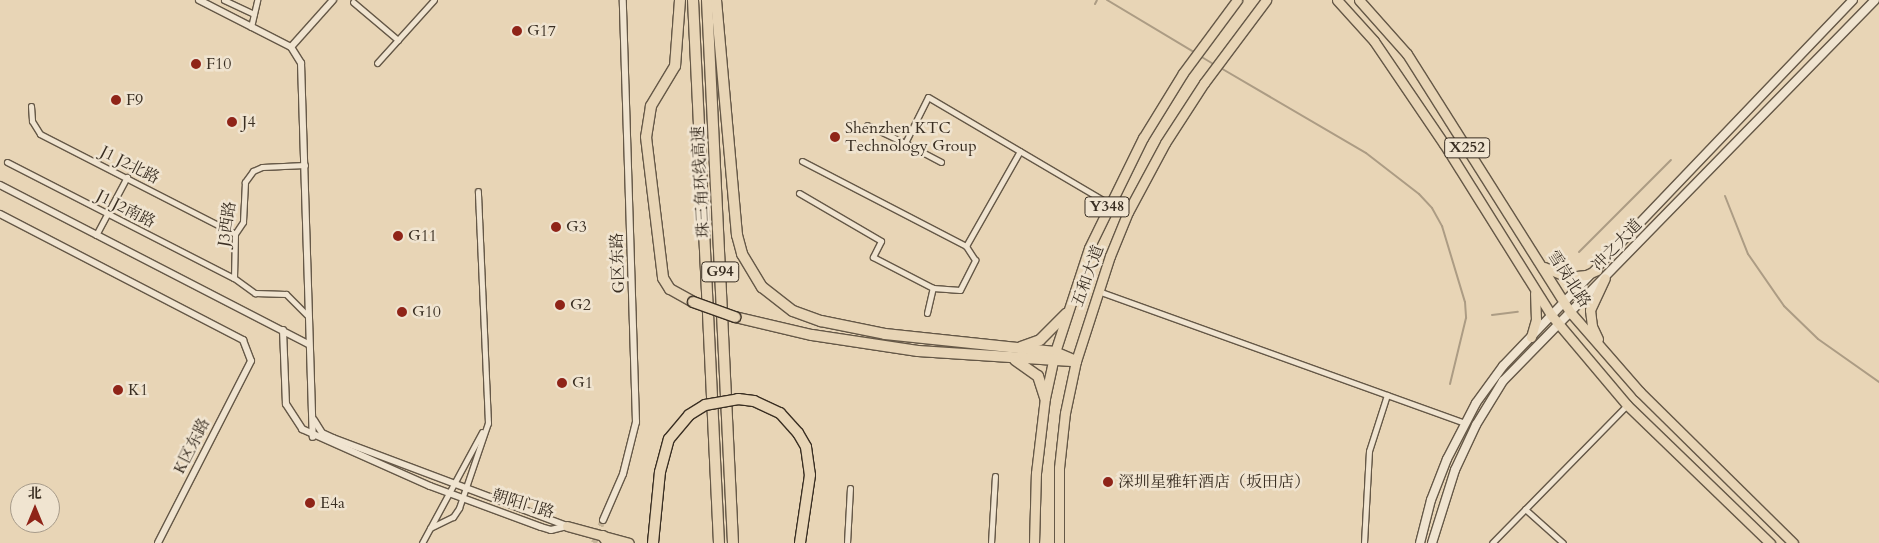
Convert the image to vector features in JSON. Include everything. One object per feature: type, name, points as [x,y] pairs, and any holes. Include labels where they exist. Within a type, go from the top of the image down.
[{"type":"highway","points":[[680,0],[675,66],[651,106],[646,137],[663,278],[670,289],[693,302],[774,328],[899,348],[1008,353],[1076,361]]},
{"type":"highway","name":"珠三角环线高速","points":[[693,0],[720,543]]},
{"type":"highway","name":"珠三角环线高速","points":[[707,0],[733,543]]},
{"type":"highway","points":[[716,0],[728,115],[735,220],[742,254],[752,273],[774,298],[805,316],[901,336],[1008,353],[1031,369],[1042,385],[1045,398]]},
{"type":"highway","points":[[1008,353],[1040,340],[1066,314]]},
{"type":"highway","points":[[899,348],[901,336]]},
{"type":"highway","points":[[653,543],[660,472],[669,439],[688,415],[705,405],[738,399],[754,401],[780,413],[794,427],[806,448],[810,474],[800,543]]},
{"type":"main road","name":"五和大道","points":[[1034,543],[1036,473],[1045,398],[1066,314],[1108,203],[1142,138],[1204,42],[1237,0]]},
{"type":"main road","name":"五和大道","points":[[1059,543],[1062,438],[1076,361],[1097,290],[1128,212],[1149,172],[1204,83],[1266,0]]},
{"type":"main road","name":"雪岗北路","points":[[1337,0],[1374,41],[1552,316],[1627,405],[1770,543]]},
{"type":"main road","name":"雪岗北路","points":[[1359,0],[1408,54],[1571,312],[1640,392],[1794,543]]},
{"type":"main road","name":"冲之大道","points":[[1420,543],[1439,478],[1465,423],[1494,378],[1854,0]]},
{"type":"main road","name":"冲之大道","points":[[1432,543],[1455,470],[1488,403],[1520,360],[1605,278],[1875,0]]},
{"type":"main road","points":[[1540,264],[1550,271],[1568,277],[1580,277],[1597,270]]},
{"type":"main road","points":[[1604,350],[1590,316],[1593,300],[1605,278]]},
{"type":"main road","points":[[1531,337],[1537,312],[1532,283]]},
{"type":"main road","points":[[568,526],[606,540],[628,543]]},
{"type":"street","points":[[199,0],[291,48],[303,70],[308,344],[313,437]]},
{"type":"street","points":[[224,0],[254,14]]},
{"type":"street","points":[[251,27],[257,0]]},
{"type":"street","points":[[291,48],[333,0]]},
{"type":"street","points":[[377,64],[432,2],[424,0]]},
{"type":"street","name":"G区东路","points":[[603,520],[623,474],[636,422],[623,0]]},
{"type":"street","points":[[353,2],[398,40]]},
{"type":"street","points":[[905,143],[928,98],[1108,203]]},
{"type":"street","name":"J1 J2北路","points":[[31,106],[32,121],[40,134],[235,234]]},
{"type":"street","points":[[867,125],[941,162]]},
{"type":"street","points":[[966,246],[1020,151]]},
{"type":"street","points":[[799,192],[881,241],[873,257],[933,288],[960,290],[975,260],[966,246],[802,161]]},
{"type":"street","name":"J1 J2南路","points":[[7,162],[234,278]]},
{"type":"street","name":"J3西路","points":[[234,278],[235,234],[243,222],[245,182],[253,171],[262,167],[304,165]]},
{"type":"street","points":[[96,235],[126,177]]},
{"type":"street","points":[[0,185],[308,344]]},
{"type":"street","points":[[430,528],[453,517],[463,499],[488,423],[478,191]]},
{"type":"street","name":"K区东路","points":[[0,214],[243,340],[251,361],[158,543]]},
{"type":"street","points":[[234,278],[255,292],[286,294],[308,316]]},
{"type":"street","points":[[927,313],[933,288]]},
{"type":"street","points":[[1097,290],[1465,423]]},
{"type":"street","name":"朝阳门路","points":[[283,330],[286,404],[297,424],[313,437],[463,499],[541,527],[551,530],[568,526]]},
{"type":"street","points":[[1364,543],[1369,450],[1387,395]]},
{"type":"street","points":[[1492,543],[1627,405]]},
{"type":"street","name":"朝阳门路","points":[[312,411],[316,426],[333,438],[568,526]]},
{"type":"street","points":[[422,543],[452,484],[488,423]]},
{"type":"street","points":[[991,543],[995,476]]},
{"type":"street","points":[[847,543],[850,488]]},
{"type":"street","points":[[1525,509],[1563,543]]},
{"type":"waterway","points":[[1095,4],[1097,0]]},
{"type":"waterway","points":[[1107,0],[1194,52]]},
{"type":"waterway","points":[[1200,56],[1215,65]]},
{"type":"waterway","points":[[1219,67],[1366,153],[1419,194],[1432,208],[1442,226],[1465,302],[1466,318],[1450,384]]},
{"type":"waterway","points":[[1579,252],[1671,160]]},
{"type":"waterway","points":[[1725,196],[1748,254],[1784,306],[1818,339],[1879,382]]},
{"type":"waterway","points":[[1492,315],[1518,312]]},
{"type":"tunnel","points":[[594,543],[603,520]]},
{"type":"place","name":"G17","points":[[517,31]]},
{"type":"place","name":"F10","points":[[196,64]]},
{"type":"place","name":"F9","points":[[116,100]]},
{"type":"place","name":"J4","points":[[232,122]]},
{"type":"place","name":"Shenzhen KTC Technology Group","points":[[835,137]]},
{"type":"place","name":"G3","points":[[556,227]]},
{"type":"place","name":"G11","points":[[398,236]]},
{"type":"place","name":"G2","points":[[560,305]]},
{"type":"place","name":"G10","points":[[402,312]]},
{"type":"place","name":"G1","points":[[562,383]]},
{"type":"place","name":"K1","points":[[118,390]]},
{"type":"place","name":"深圳星雅轩酒店（坂田店）","points":[[1108,482]]},
{"type":"place","name":"E4a","points":[[310,503]]}]
